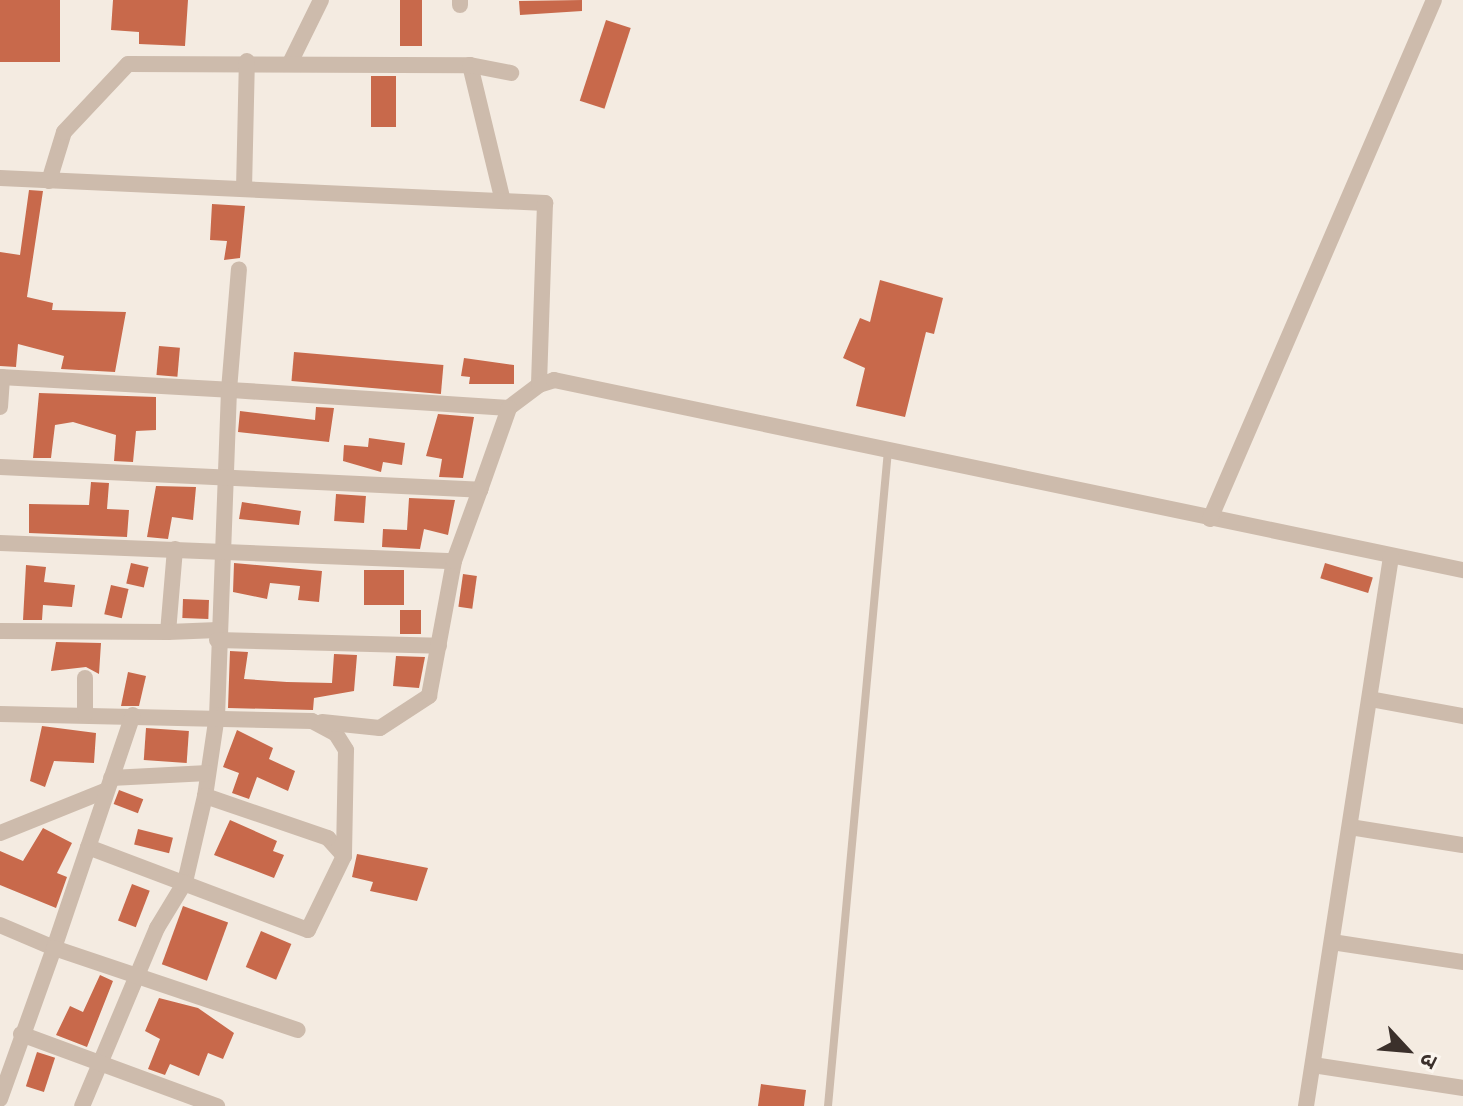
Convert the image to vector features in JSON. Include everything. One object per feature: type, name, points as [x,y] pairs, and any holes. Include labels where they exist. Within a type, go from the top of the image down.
[{"type":"street","points":[[290,63],[321,0]]},
{"type":"street","points":[[1210,519],[1434,0]]},
{"type":"street","points":[[244,189],[247,61]]},
{"type":"street","points":[[49,181],[64,132],[128,64],[247,61],[470,65],[511,73]]},
{"type":"street","points":[[470,65],[503,201]]},
{"type":"street","points":[[0,178],[545,203],[539,385]]},
{"type":"street","points":[[82,1106],[105,1063],[137,976],[185,882],[205,796],[217,715],[218,550],[239,269]]},
{"type":"street","points":[[0,407],[1,377],[509,408]]},
{"type":"street","points":[[0,714],[217,715],[380,728],[429,696],[454,561],[509,408],[539,385],[554,380],[1463,570]]},
{"type":"street","points":[[0,467],[480,490]]},
{"type":"street","points":[[0,543],[454,561]]},
{"type":"street","points":[[168,632],[175,549]]},
{"type":"street","points":[[1306,1106],[1391,557]]},
{"type":"street","points":[[0,631],[168,632],[439,646]]},
{"type":"street","points":[[85,678],[85,714]]},
{"type":"street","points":[[1370,699],[1463,716]]},
{"type":"street","points":[[0,1099],[3,1078],[54,948],[133,715]]},
{"type":"street","points":[[88,847],[308,930],[344,856],[346,750],[336,734],[312,721]]},
{"type":"street","points":[[0,833],[109,784],[208,773]]},
{"type":"street","points":[[205,796],[328,838],[344,856]]},
{"type":"street","points":[[1350,827],[1463,845]]},
{"type":"street","points":[[0,925],[54,948],[298,1030]]},
{"type":"street","points":[[1332,942],[1463,962]]},
{"type":"street","points":[[21,1034],[217,1106]]},
{"type":"street","points":[[1313,1065],[1463,1088]]},
{"type":"lane","points":[[828,1106],[888,451]]},
{"type":"building","points":[[0,0],[60,0],[60,62],[0,62]]},
{"type":"building","points":[[113,0],[188,0],[185,46],[139,44],[139,32],[111,30]]},
{"type":"building","points":[[400,0],[422,0],[422,46],[400,46]]},
{"type":"building","points":[[582,0],[582,11],[520,15],[519,1]]},
{"type":"building","points":[[606,20],[631,28],[604,109],[580,101]]},
{"type":"building","points":[[371,76],[396,76],[396,127],[371,127]]},
{"type":"building","points":[[29,190],[43,191],[27,297],[53,303],[52,310],[126,312],[115,372],[61,369],[64,356],[18,344],[16,367],[0,366],[0,252],[20,255]]},
{"type":"building","points":[[212,204],[245,206],[240,258],[224,260],[227,241],[210,240]]},
{"type":"building","points":[[880,280],[943,298],[934,334],[926,332],[905,417],[856,406],[865,368],[843,358],[860,318],[870,322]]},
{"type":"building","points":[[159,346],[180,348],[177,377],[156,375]]},
{"type":"building","points":[[294,352],[443,365],[441,394],[291,381]]},
{"type":"building","points":[[464,358],[514,365],[514,384],[469,384],[470,377],[461,376]]},
{"type":"building","points":[[39,393],[156,397],[156,430],[136,431],[133,462],[114,461],[116,435],[73,422],[55,425],[51,458],[33,458]]},
{"type":"building","points":[[316,407],[334,408],[329,442],[238,432],[240,411],[315,420]]},
{"type":"building","points":[[438,414],[474,417],[463,478],[439,477],[442,459],[426,456]]},
{"type":"building","points":[[369,438],[405,443],[402,465],[383,462],[381,472],[343,461],[344,445],[368,447]]},
{"type":"building","points":[[91,482],[109,483],[107,509],[129,510],[127,537],[29,533],[29,504],[89,505]]},
{"type":"building","points":[[156,486],[196,487],[193,520],[172,517],[168,539],[147,537]]},
{"type":"building","points":[[336,494],[366,496],[364,523],[334,521]]},
{"type":"building","points":[[409,498],[455,500],[448,535],[424,529],[420,549],[382,547],[383,529],[407,530]]},
{"type":"building","points":[[242,502],[301,511],[299,525],[239,519]]},
{"type":"building","points":[[131,563],[149,567],[144,588],[126,583]]},
{"type":"building","points":[[234,563],[322,571],[319,602],[298,600],[300,586],[270,583],[267,599],[233,592]]},
{"type":"building","points":[[1325,563],[1373,578],[1368,593],[1320,578]]},
{"type":"building","points":[[26,565],[46,567],[44,582],[75,585],[72,607],[43,605],[42,620],[23,620]]},
{"type":"building","points":[[364,570],[404,570],[404,605],[364,605]]},
{"type":"building","points":[[463,574],[477,576],[472,609],[458,607]]},
{"type":"building","points":[[111,585],[129,589],[122,618],[104,614]]},
{"type":"building","points":[[183,599],[209,600],[208,619],[182,618]]},
{"type":"building","points":[[400,610],[421,610],[421,634],[400,634]]},
{"type":"building","points":[[56,642],[101,643],[99,674],[86,667],[51,671]]},
{"type":"building","points":[[230,651],[248,652],[244,679],[287,682],[332,683],[334,654],[357,655],[354,691],[314,698],[313,710],[228,708]]},
{"type":"building","points":[[396,656],[425,657],[419,688],[393,686]]},
{"type":"building","points":[[128,672],[146,676],[139,706],[121,706]]},
{"type":"building","points":[[42,726],[96,733],[94,763],[54,761],[45,787],[30,781]]},
{"type":"building","points":[[146,728],[189,731],[187,763],[144,760]]},
{"type":"building","points":[[237,730],[273,748],[269,759],[295,771],[288,791],[257,777],[249,799],[232,793],[239,773],[223,767]]},
{"type":"building","points":[[119,790],[143,799],[138,813],[114,804]]},
{"type":"building","points":[[230,820],[277,841],[273,851],[284,855],[274,878],[214,855]]},
{"type":"building","points":[[43,828],[72,843],[57,873],[67,877],[56,908],[0,885],[0,851],[23,861]]},
{"type":"building","points":[[138,829],[173,838],[169,853],[134,845]]},
{"type":"building","points":[[357,854],[428,868],[417,901],[370,891],[373,882],[352,877]]},
{"type":"building","points":[[132,884],[150,891],[136,927],[118,920]]},
{"type":"building","points":[[183,906],[228,922],[207,981],[162,964]]},
{"type":"building","points":[[261,931],[291,944],[276,980],[246,967]]},
{"type":"building","points":[[100,975],[113,981],[87,1047],[56,1035],[70,1006],[83,1012]]},
{"type":"building","points":[[159,998],[198,1008],[234,1033],[223,1059],[208,1053],[199,1076],[170,1064],[165,1075],[148,1069],[160,1039],[145,1031]]},
{"type":"building","points":[[37,1052],[55,1058],[44,1092],[26,1086]]},
{"type":"building","points":[[761,1084],[806,1090],[804,1106],[758,1106]]}]
